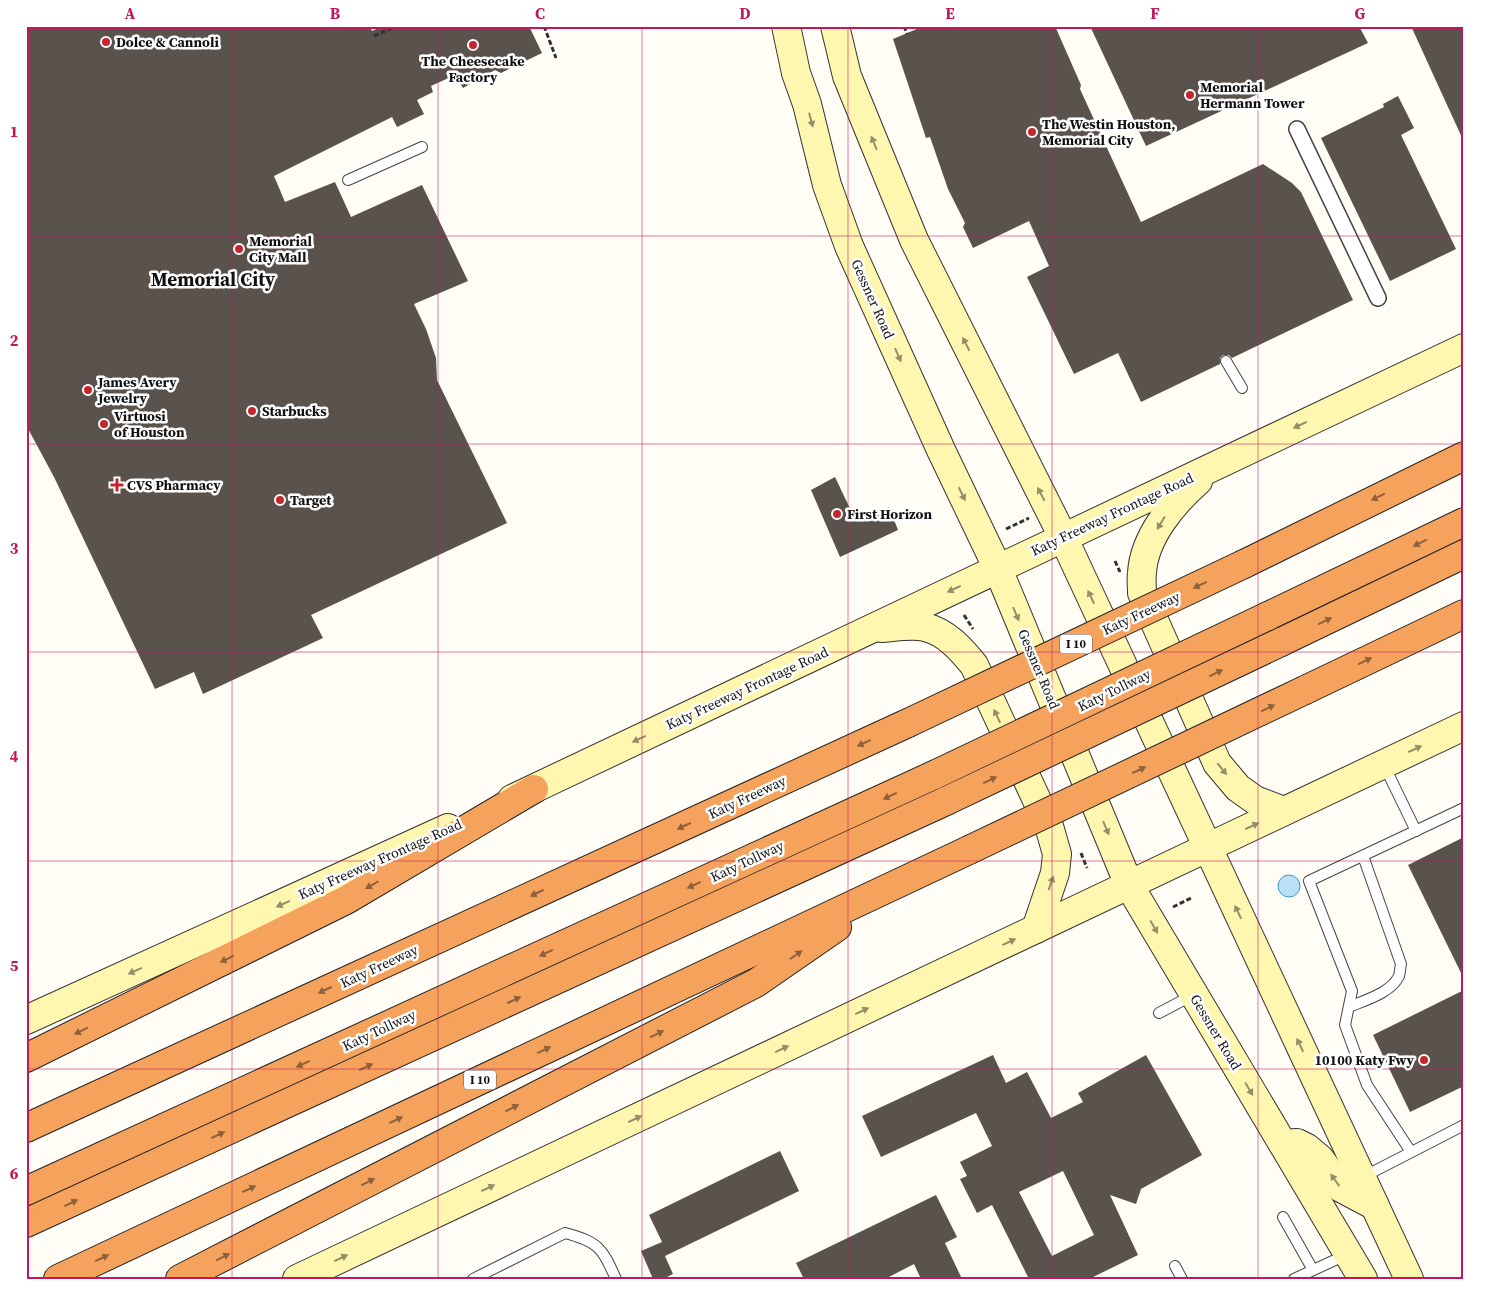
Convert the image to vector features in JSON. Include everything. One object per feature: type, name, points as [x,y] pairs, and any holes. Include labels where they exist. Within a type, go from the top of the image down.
[{"type":"highway","points":[[1422,476],[1464,450]]},
{"type":"highway","name":"Katy Freeway","points":[[26,1128],[908,723],[1244,564],[1464,456]]},
{"type":"highway","name":"Katy Tollway","points":[[26,1191],[934,776],[1464,522]]},
{"type":"highway","name":"Katy Tollway","points":[[26,1223],[946,801],[1464,554]]},
{"type":"highway","name":"I 10","points":[[58,1279],[901,882],[1464,614]]},
{"type":"highway","points":[[26,1058],[346,900],[534,789]]},
{"type":"highway","points":[[180,1279],[756,982],[901,882]]},
{"type":"highway","points":[[26,1123],[65,1110]]},
{"type":"main road","name":"Gessner Road","points":[[786,26],[796,73],[807,104],[828,185],[849,246],[941,450],[998,569],[1129,885],[1363,1279]]},
{"type":"main road","points":[[835,26],[847,76],[914,240],[1063,537],[1409,1279]]},
{"type":"main road","name":"Katy Freeway Frontage Road","points":[[26,1020],[534,789],[1464,348]]},
{"type":"main road","points":[[1218,463],[1181,496],[1166,515],[1153,537],[1142,572],[1142,593],[1217,763],[1238,788],[1255,800],[1284,811]]},
{"type":"main road","points":[[873,628],[924,627],[946,636],[974,665],[1049,826],[1057,854],[1055,873],[1036,929]]},
{"type":"main road","points":[[297,1279],[1464,726]]},
{"type":"main road","points":[[1282,1144],[1298,1143],[1307,1148],[1320,1159],[1341,1188],[1375,1206]]},
{"type":"street","points":[[1297,129],[1378,298]]},
{"type":"lane","points":[[348,180],[422,147]]},
{"type":"lane","points":[[1226,361],[1242,388]]},
{"type":"lane","points":[[1384,764],[1416,831]]},
{"type":"lane","points":[[1411,1152],[1367,1085],[1345,1025],[1352,991],[1309,881],[1464,808]]},
{"type":"lane","points":[[1349,1006],[1374,996],[1390,986],[1399,976],[1401,964],[1363,856]]},
{"type":"lane","points":[[1159,1013],[1194,995]]},
{"type":"lane","points":[[1362,1177],[1464,1125]]},
{"type":"lane","points":[[1283,1217],[1313,1270]]},
{"type":"lane","points":[[473,1279],[565,1233],[584,1238],[596,1244],[605,1255],[616,1279]]},
{"type":"lane","points":[[1294,1279],[1349,1254]]},
{"type":"lane","points":[[1176,1266],[1182,1279]]},
{"type":"path","points":[[374,36],[396,26]]},
{"type":"path","points":[[544,26],[556,58]]},
{"type":"path","points":[[904,26],[907,34]]},
{"type":"path","points":[[1006,529],[1030,518]]},
{"type":"path","points":[[1173,907],[1191,898]]},
{"type":"water","points":[[1289,875],[1299,882],[1300,886],[1293,896],[1289,897],[1279,890],[1278,886],[1285,876]]},
{"type":"building","points":[[26,26],[370,26],[372,31],[383,26],[529,26],[542,53],[501,73],[495,70],[463,88],[455,75],[431,86],[433,92],[417,100],[424,114],[397,127],[392,117],[274,176],[285,202],[335,182],[351,217],[422,185],[468,281],[414,304],[426,329],[436,358],[437,380],[507,523],[311,615],[323,638],[203,694],[194,672],[155,689],[54,477],[26,425]]},
{"type":"building","points":[[924,26],[1055,26],[1081,85],[1080,89],[1141,222],[1263,164],[1292,183],[1301,192],[1353,300],[1232,358],[1229,355],[1223,355],[1220,358],[1220,364],[1141,402],[1118,353],[1074,374],[1027,277],[1049,266],[1029,221],[973,248],[963,227],[965,223],[948,189],[930,137],[926,138],[893,39]]},
{"type":"building","name":"Memorial Hermann Tower","points":[[1090,26],[1359,26],[1368,43],[1146,146]]},
{"type":"building","points":[[1411,26],[1464,26],[1464,142],[1437,83]]},
{"type":"building","points":[[1398,96],[1414,128],[1401,135],[1456,249],[1390,281],[1321,138],[1384,107],[1383,104]]},
{"type":"building","name":"First Horizon","points":[[835,477],[856,521],[889,507],[898,530],[840,557],[811,490]]},
{"type":"building","points":[[1464,837],[1464,979],[1408,865]]},
{"type":"building","name":"10100 Katy Fwy","points":[[1464,990],[1464,1086],[1410,1112],[1373,1035]]},
{"type":"building","points":[[993,1055],[1006,1083],[1027,1072],[1051,1118],[1083,1102],[1078,1093],[1146,1055],[1202,1155],[1141,1189],[1136,1204],[1110,1195],[1138,1255],[1089,1279],[1029,1279],[992,1205],[977,1213],[960,1179],[967,1176],[960,1162],[992,1146],[976,1113],[881,1157],[862,1116]],"holes":[[[1063,1171],[1094,1235],[1052,1256],[1019,1192]]]},
{"type":"building","points":[[780,1151],[799,1191],[665,1256],[673,1274],[663,1279],[653,1279],[641,1251],[662,1242],[649,1215]]},
{"type":"building","points":[[936,1195],[957,1237],[945,1243],[962,1279],[921,1279],[914,1264],[885,1279],[804,1279],[796,1263]]},
{"type":"place","name":"Dolce & Cannoli","points":[[106,42]]},
{"type":"place","name":"The Cheesecake Factory","points":[[473,45]]},
{"type":"place","name":"Memorial Hermann Tower","points":[[1190,95]]},
{"type":"place","name":"The Westin Houston, Memorial City","points":[[1032,132]]},
{"type":"place","name":"Memorial City Mall","points":[[239,249]]},
{"type":"place","name":"James Avery Jewelry","points":[[88,390]]},
{"type":"place","name":"Starbucks","points":[[252,411]]},
{"type":"place","name":"Virtuosi of Houston","points":[[104,424]]},
{"type":"place","name":"CVS Pharmacy","points":[[117,485]]},
{"type":"place","name":"Target","points":[[280,500]]},
{"type":"place","name":"First Horizon","points":[[837,514]]},
{"type":"place","name":"10100 Katy Fwy","points":[[1424,1060]]},
{"type":"district","name":"Memorial City","points":[[213,279]]}]
